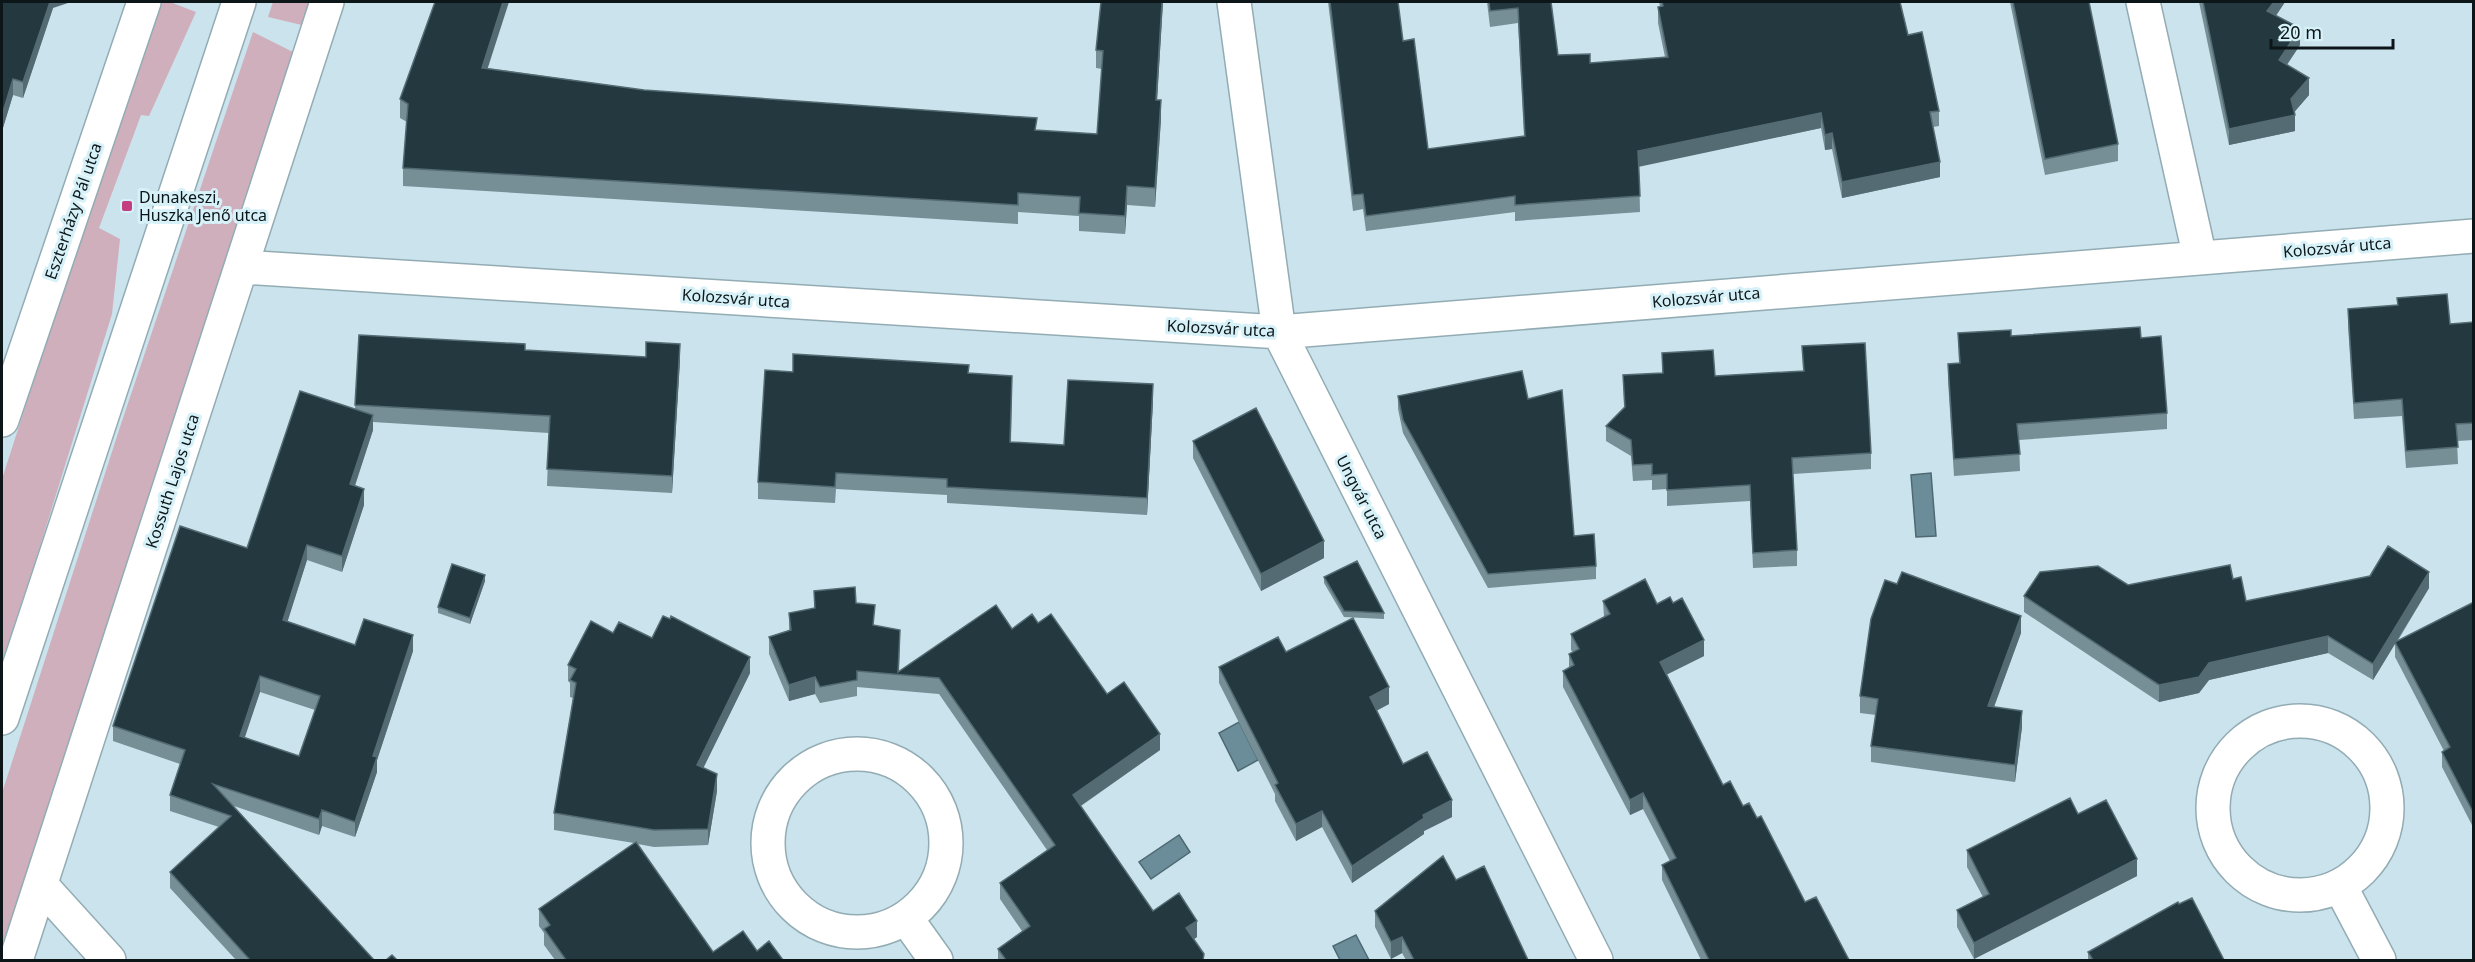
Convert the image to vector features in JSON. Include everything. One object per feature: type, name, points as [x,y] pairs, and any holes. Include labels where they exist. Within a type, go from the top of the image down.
[{"type":"street","name":"Eszterházy Pál utca","points":[[2,420],[144,2]]},
{"type":"street","points":[[2,718],[239,2]]},
{"type":"street","name":"Kossuth Lajos utca","points":[[16,960],[327,2]]},
{"type":"street","name":"Ungvár utca","points":[[1234,2],[1279,332],[1596,960]]},
{"type":"street","points":[[2143,2],[2200,258]]},
{"type":"street","name":"Kolozsvár utca","points":[[241,267],[1279,332],[2474,236]]},
{"type":"street","points":[[2302,720],[2331,725],[2356,739],[2375,761],[2386,788],[2388,817],[2380,845],[2364,869],[2340,886],[2313,895],[2284,895],[2257,885],[2241,873],[2234,867],[2218,842],[2212,814],[2215,784],[2227,758],[2248,737],[2274,724],[2302,720]]},
{"type":"street","points":[[852,754],[882,757],[908,769],[929,789],[942,815],[947,844],[944,863],[942,873],[928,898],[906,918],[879,930],[849,933],[821,926],[796,909],[778,885],[769,857],[770,827],[780,799],[799,776],[824,760],[852,754]]},
{"type":"street","points":[[41,885],[109,960]]},
{"type":"street","points":[[2340,886],[2379,960]]},
{"type":"street","points":[[906,918],[936,960]]},
{"type":"shaded area","points":[[156,2],[170,2],[196,12],[149,116],[141,115],[99,228],[120,239],[112,314],[2,661],[2,479]]},
{"type":"shaded area","points":[[273,2],[314,2],[306,26],[268,17]]},
{"type":"shaded area","points":[[253,32],[299,55],[2,946],[2,793],[120,427]]},
{"type":"water","points":[[1931,473],[1936,536],[1916,537],[1911,475]]},
{"type":"water","points":[[1239,722],[1258,760],[1238,771],[1219,733]]},
{"type":"water","points":[[1179,835],[1190,852],[1151,879],[1139,862]]},
{"type":"water","points":[[1356,935],[1369,960],[1340,960],[1333,946]]},
{"type":"building","points":[[2,2],[50,2],[23,82],[13,79],[2,115]]},
{"type":"building","points":[[435,2],[503,2],[482,68],[644,90],[1037,118],[1035,130],[1097,134],[1103,51],[1096,50],[1101,2],[1162,2],[1156,100],[1161,100],[1155,188],[1127,186],[1125,216],[1079,213],[1080,197],[1018,193],[1018,205],[403,168],[408,104],[400,99]]},
{"type":"building","points":[[1330,2],[1398,2],[1403,41],[1414,39],[1428,149],[1525,136],[1518,8],[1490,11],[1489,2],[1551,2],[1558,55],[1590,54],[1590,63],[1668,57],[1658,7],[1663,6],[1662,2],[1900,2],[1908,35],[1922,32],[1939,111],[1930,112],[1940,162],[1842,182],[1832,133],[1825,135],[1821,113],[1638,151],[1640,196],[1515,205],[1515,196],[1366,216],[1363,194],[1353,195]]},
{"type":"building","points":[[2013,2],[2089,2],[2118,144],[2045,159]]},
{"type":"building","points":[[2203,2],[2274,2],[2267,11],[2300,28],[2279,60],[2309,78],[2291,99],[2295,115],[2229,129]]},
{"type":"building","points":[[2447,294],[2450,324],[2474,322],[2474,423],[2456,424],[2458,447],[2406,451],[2402,399],[2354,403],[2348,309],[2398,305],[2397,298]]},
{"type":"building","points":[[2140,327],[2141,338],[2161,336],[2167,413],[2017,424],[2020,454],[1954,459],[1948,364],[1960,363],[1958,333],[2011,330],[2011,336]]},
{"type":"building","points":[[359,335],[525,344],[525,350],[646,357],[646,342],[680,344],[672,476],[547,469],[550,416],[355,405]]},
{"type":"building","points":[[1865,343],[1871,453],[1792,458],[1797,550],[1753,553],[1750,485],[1667,490],[1667,474],[1652,475],[1652,464],[1633,465],[1631,440],[1606,426],[1625,407],[1623,375],[1663,373],[1662,353],[1713,350],[1715,376],[1804,371],[1802,346]]},
{"type":"building","points":[[793,354],[969,365],[968,373],[1012,376],[1010,442],[1064,445],[1068,380],[1153,384],[1147,498],[947,487],[947,479],[836,473],[835,487],[758,482],[765,370],[793,372]]},
{"type":"building","points":[[1522,371],[1528,399],[1562,390],[1574,536],[1594,534],[1596,566],[1488,574],[1403,420],[1398,396]]},
{"type":"building","points":[[300,391],[373,415],[350,484],[364,489],[342,556],[307,545],[283,620],[355,645],[364,619],[413,635],[373,756],[377,757],[355,822],[322,810],[319,819],[213,784],[374,960],[250,960],[170,872],[231,816],[170,795],[185,750],[113,726],[180,526],[247,548]],"holes":[[[260,676],[320,696],[299,756],[240,736]]]},
{"type":"building","points":[[1256,408],[1324,541],[1261,574],[1193,441]]},
{"type":"building","points":[[2388,546],[2429,572],[2373,664],[2328,636],[2209,663],[2199,677],[2159,685],[2024,596],[2040,572],[2098,566],[2128,585],[2230,565],[2233,579],[2241,577],[2246,601],[2370,576]]},
{"type":"building","points":[[1357,561],[1384,613],[1344,611],[1324,577]]},
{"type":"building","points":[[452,564],[485,575],[470,618],[438,607]]},
{"type":"building","points":[[1902,572],[2021,616],[1988,706],[2022,711],[2015,765],[1871,746],[1878,699],[1860,696],[1871,619],[1885,580],[1897,584]]},
{"type":"building","points":[[1645,579],[1657,604],[1670,597],[1673,603],[1682,598],[1704,640],[1660,662],[1723,785],[1730,781],[1743,806],[1749,803],[1757,818],[1761,816],[1805,902],[1816,897],[1849,960],[1709,960],[1662,865],[1676,858],[1643,793],[1630,800],[1563,671],[1574,665],[1569,654],[1579,649],[1571,634],[1610,614],[1603,601]]},
{"type":"building","points":[[855,587],[856,603],[875,605],[873,625],[900,630],[898,672],[996,605],[1012,629],[1032,614],[1038,623],[1051,614],[1107,694],[1124,682],[1160,734],[1073,795],[1153,911],[1179,893],[1197,921],[1186,928],[1204,954],[1203,960],[1006,960],[998,949],[1030,926],[1000,883],[1055,845],[939,678],[857,671],[857,680],[820,687],[815,677],[789,685],[769,637],[791,630],[789,613],[815,608],[814,591]]},
{"type":"building","points":[[2474,602],[2474,814],[2442,752],[2450,747],[2395,642]]},
{"type":"building","points":[[663,616],[670,619],[671,616],[750,657],[697,765],[717,774],[708,829],[654,830],[554,813],[576,683],[570,680],[576,669],[568,665],[591,621],[613,633],[619,622],[652,638]]},
{"type":"building","points":[[1353,618],[1389,687],[1370,697],[1403,764],[1427,752],[1452,800],[1423,815],[1424,818],[1352,866],[1322,811],[1296,824],[1275,785],[1278,783],[1219,667],[1278,637],[1286,652]]},
{"type":"building","points":[[2070,798],[2078,814],[2106,800],[2137,859],[1974,943],[1957,910],[1989,894],[1967,850]]},
{"type":"building","points":[[636,842],[713,952],[743,931],[757,951],[769,941],[783,960],[566,960],[544,929],[550,925],[539,909]]},
{"type":"building","points":[[1443,856],[1456,880],[1484,866],[1528,960],[1414,960],[1402,937],[1391,942],[1375,911]]},
{"type":"building","points":[[2192,898],[2224,960],[2093,960],[2088,952],[2178,902],[2179,904]]},
{"type":"building","points":[[392,955],[397,960],[386,960]]},
{"type":"place","name":"Dunakeszi, Huszka Jenő utca","points":[[127,206]]}]
